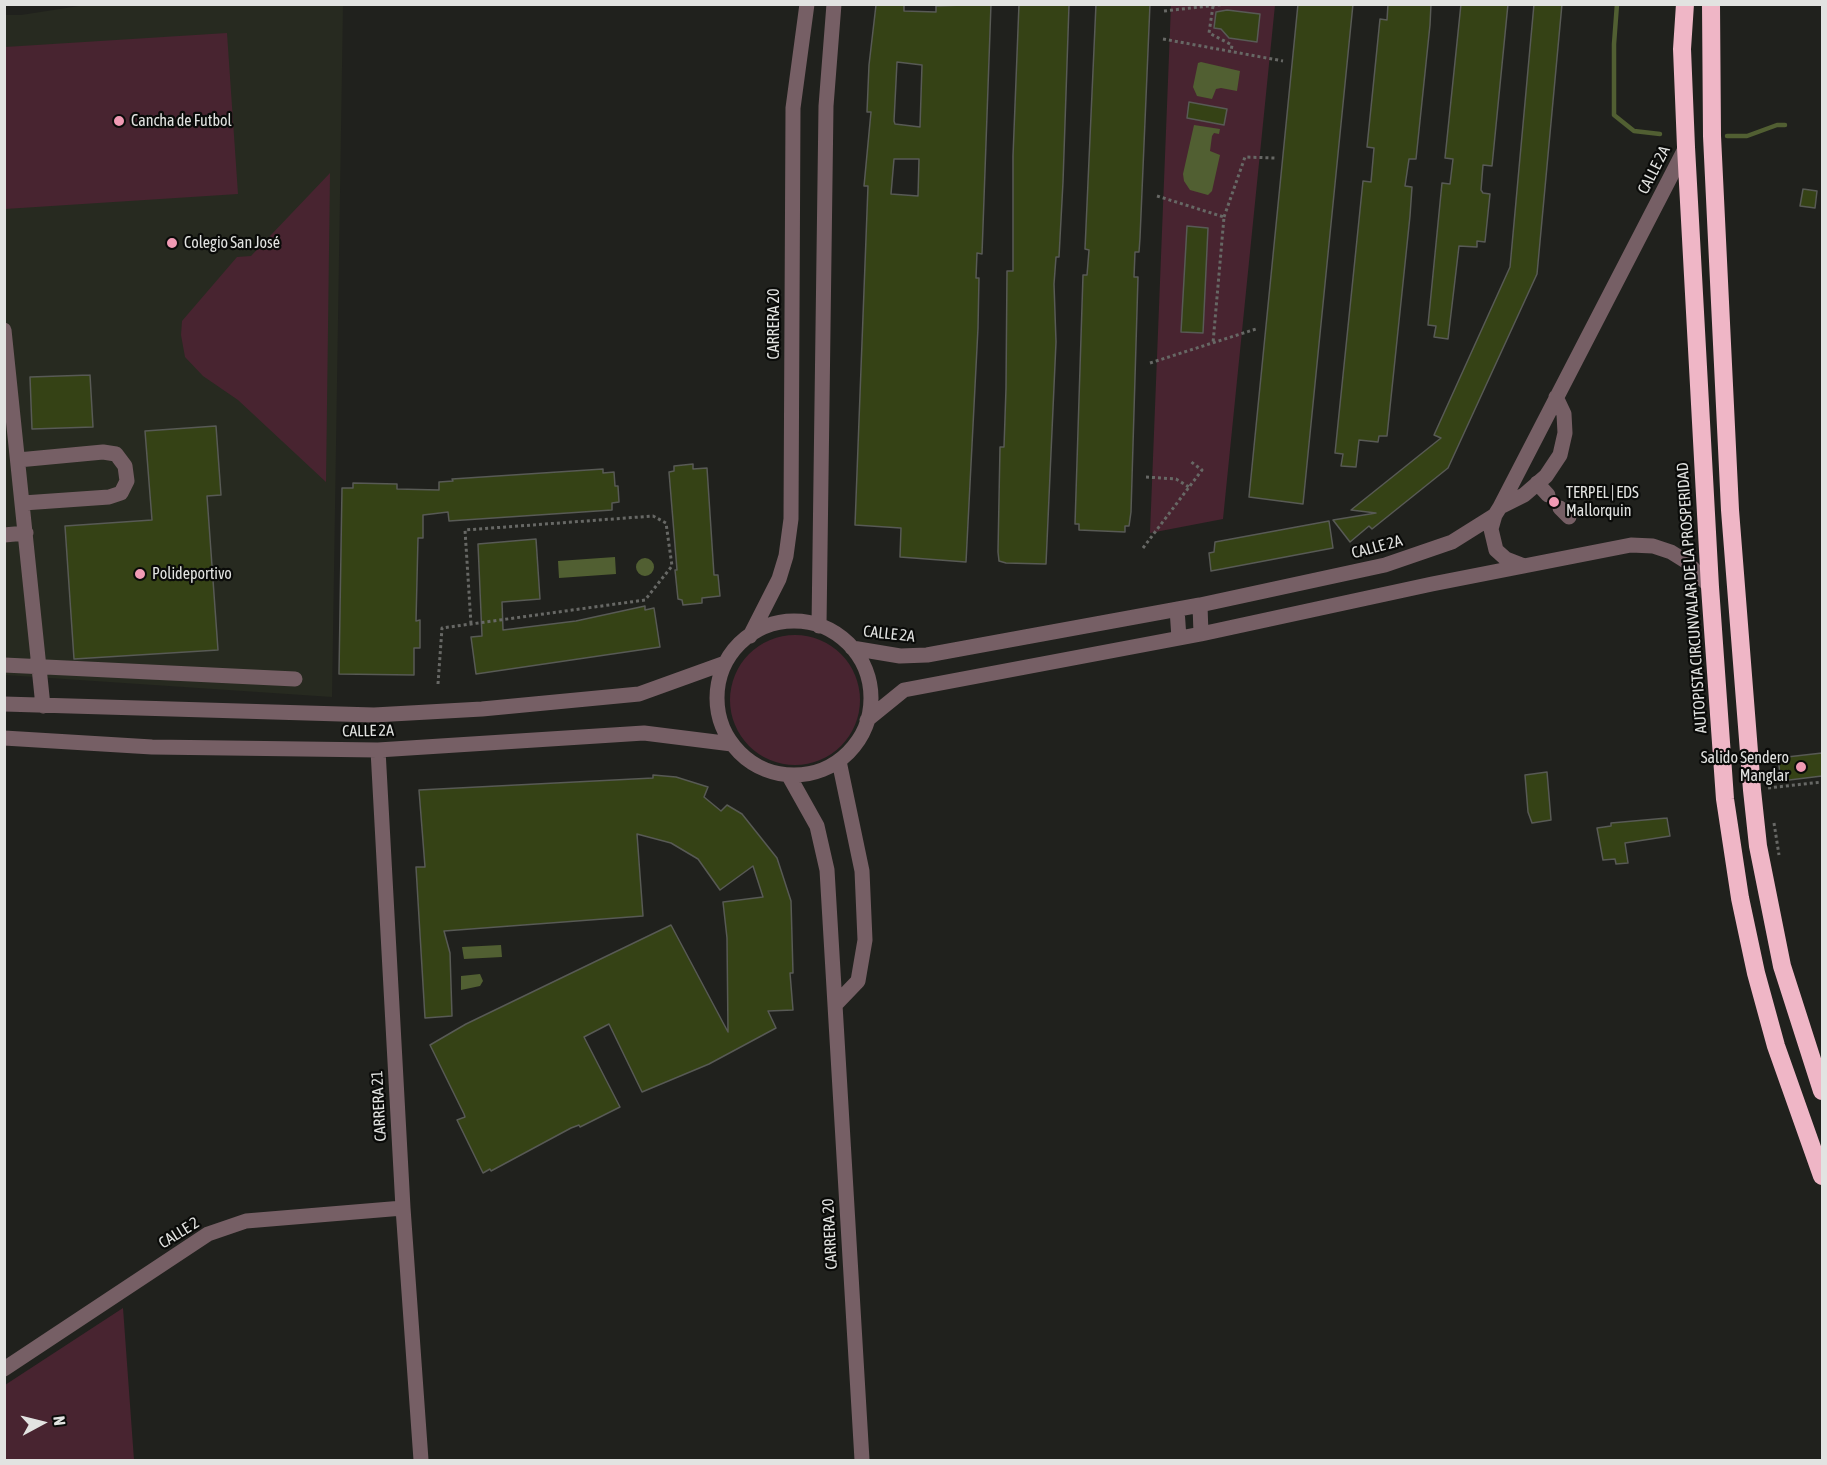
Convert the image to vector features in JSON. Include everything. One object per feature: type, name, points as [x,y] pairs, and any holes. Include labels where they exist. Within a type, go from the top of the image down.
[{"type":"highway","name":"AUTOPISTA CIRCUNVALAR DE LA PROSPERIDAD","points":[[1685,4],[1682,49],[1686,147],[1710,587],[1725,799],[1740,898],[1776,1046],[1822,1176]]},
{"type":"highway","points":[[1711,4],[1712,136],[1730,499],[1752,790],[1758,846],[1782,966],[1822,1091]]},
{"type":"street","name":"CARRERA 20","points":[[750,636],[778,579],[786,556],[792,519],[794,108],[807,4]]},
{"type":"street","points":[[819,626],[826,106],[834,4]]},
{"type":"street","name":"CALLE 2A","points":[[852,648],[900,656],[927,655],[1200,605],[1385,565],[1452,542],[1498,511],[1686,147]]},
{"type":"street","points":[[4,330],[43,706]]},
{"type":"street","points":[[1524,566],[1506,559],[1496,550],[1491,529],[1498,511],[1524,495],[1546,476],[1560,455],[1565,433],[1564,414],[1556,397]]},
{"type":"street","points":[[18,460],[103,452],[116,454],[125,466],[127,481],[121,493],[109,497],[23,503]]},
{"type":"street","points":[[1537,483],[1548,495]]},
{"type":"street","points":[[4,535],[26,533]]},
{"type":"street","points":[[867,720],[904,690],[1201,634],[1631,545],[1653,546],[1671,552],[1687,562],[1710,587]]},
{"type":"street","points":[[1200,605],[1201,634]]},
{"type":"street","points":[[1177,609],[1179,638]]},
{"type":"street","points":[[785,621],[819,626],[833,632],[852,648],[865,670],[871,695],[867,720],[857,743],[839,760],[815,772],[789,776],[767,771],[748,760],[732,744],[722,725],[717,704],[718,683],[725,663],[740,642],[761,628],[785,621]]},
{"type":"street","name":"CALLE 2A","points":[[4,704],[374,715],[482,709],[639,694],[725,663]]},
{"type":"street","points":[[4,665],[295,679]]},
{"type":"street","name":"CALLE 2A","points":[[4,738],[152,747],[378,750],[644,733],[732,744]]},
{"type":"street","name":"CARRERA 21","points":[[378,750],[402,1208],[421,1461]]},
{"type":"street","points":[[835,1005],[858,981],[865,940],[862,871],[839,760]]},
{"type":"street","name":"CARRERA 20","points":[[789,776],[809,809],[822,842],[827,870],[862,1461]]},
{"type":"street","name":"CALLE 2","points":[[4,1369],[208,1234],[246,1221],[402,1208]]},
{"type":"path","points":[[1164,11],[1227,4]]},
{"type":"path","points":[[1213,6],[1209,33],[1232,45],[1231,52]]},
{"type":"path","points":[[1163,39],[1283,62]]},
{"type":"path","points":[[1213,343],[1224,217],[1245,157],[1275,158]]},
{"type":"path","points":[[1157,196],[1224,217]]},
{"type":"path","points":[[1150,363],[1256,329]]},
{"type":"path","points":[[1143,548],[1202,470],[1190,461]]},
{"type":"path","points":[[1146,477],[1176,478],[1189,488]]},
{"type":"path","points":[[438,684],[442,628],[471,624],[645,600],[672,566],[666,523],[653,516],[465,530],[471,624]]},
{"type":"path","points":[[1752,790],[1822,782]]},
{"type":"shaded area","name":"Colegio San José","points":[[92,4],[343,5],[332,697],[5,675],[5,15],[21,15]]},
{"type":"shaded area","points":[[1171,5],[1275,5],[1223,519],[1150,533]]},
{"type":"shaded area","name":"Cancha de Futbol","points":[[227,33],[238,194],[5,209],[5,47]]},
{"type":"shaded area","points":[[1198,63],[1240,71],[1237,91],[1221,88],[1216,89],[1212,99],[1197,96],[1193,87]]},
{"type":"shaded area","points":[[1194,125],[1220,129],[1219,134],[1214,133],[1212,136],[1210,151],[1220,155],[1212,191],[1208,195],[1190,190],[1184,181],[1183,174]]},
{"type":"shaded area","points":[[330,173],[326,482],[238,400],[203,376],[185,357],[181,335],[182,321],[237,257],[251,256]]},
{"type":"shaded area","points":[[615,557],[616,574],[559,578],[558,561]]},
{"type":"shaded area","points":[[641,558],[649,558],[654,563],[652,574],[641,576],[636,571],[636,563]]},
{"type":"shaded area","points":[[795,635],[820,640],[841,654],[855,675],[860,700],[855,725],[841,746],[820,760],[795,765],[770,760],[749,746],[735,725],[730,700],[735,675],[749,654],[770,640]]},
{"type":"shaded area","points":[[501,945],[502,957],[464,959],[462,947]]},
{"type":"shaded area","points":[[480,974],[483,981],[480,986],[461,990],[461,976]]},
{"type":"shaded area","points":[[123,1308],[134,1460],[5,1460],[5,1385]]},
{"type":"building","points":[[904,4],[904,11],[936,12],[936,6],[991,4],[982,254],[977,253],[978,328],[966,562],[900,557],[901,528],[855,525],[868,186],[864,186],[871,112],[867,112],[869,65],[876,5]],"holes":[[[897,62],[922,65],[920,127],[895,124]],[[894,159],[919,159],[918,196],[891,194]]]},
{"type":"building","points":[[1019,4],[1069,5],[1059,257],[1056,257],[1054,284],[1056,342],[1046,564],[1006,563],[999,561],[998,552],[1000,447],[1004,447],[1006,388],[1007,271],[1013,271],[1013,156]]},
{"type":"building","points":[[1096,4],[1150,4],[1140,238],[1139,252],[1135,252],[1134,277],[1138,277],[1131,512],[1129,526],[1125,526],[1125,532],[1079,530],[1079,524],[1075,524],[1083,275],[1087,275],[1089,250],[1085,249]]},
{"type":"building","points":[[1298,4],[1353,4],[1303,504],[1249,497]]},
{"type":"building","points":[[1388,4],[1431,4],[1430,25],[1416,159],[1409,159],[1405,186],[1412,187],[1410,216],[1387,436],[1379,436],[1378,442],[1359,440],[1356,467],[1341,466],[1343,454],[1335,453],[1363,181],[1371,182],[1374,148],[1367,147],[1380,19],[1387,20]]},
{"type":"building","points":[[1461,4],[1508,4],[1492,166],[1483,165],[1481,190],[1483,193],[1490,194],[1485,242],[1477,241],[1477,247],[1459,246],[1448,339],[1434,337],[1436,326],[1428,325],[1442,183],[1450,184],[1453,159],[1445,158]]},
{"type":"building","points":[[1534,4],[1562,4],[1537,274],[1448,468],[1372,529],[1369,526],[1350,542],[1333,520],[1376,513],[1351,510],[1441,438],[1434,435],[1510,267]]},
{"type":"building","points":[[1227,10],[1260,14],[1257,42],[1229,38],[1221,29],[1214,28],[1216,12]]},
{"type":"building","points":[[1189,102],[1227,109],[1224,125],[1187,118]]},
{"type":"building","points":[[1803,189],[1817,191],[1815,208],[1800,206]]},
{"type":"building","points":[[1187,226],[1208,228],[1203,333],[1181,332]]},
{"type":"building","points":[[90,375],[93,427],[32,429],[30,377]]},
{"type":"building","name":"Polideportivo","points":[[216,426],[221,495],[207,496],[218,650],[74,659],[65,526],[152,520],[145,431]]},
{"type":"building","points":[[693,464],[693,469],[707,468],[714,575],[718,575],[720,596],[702,598],[702,603],[683,605],[682,600],[678,599],[669,472],[674,471],[674,466]]},
{"type":"building","points":[[603,469],[603,473],[614,472],[615,486],[618,486],[619,502],[612,503],[612,510],[449,521],[448,512],[423,515],[423,538],[418,538],[416,621],[420,620],[420,648],[414,648],[414,675],[339,674],[342,488],[353,488],[353,483],[397,484],[397,489],[439,490],[439,482],[453,481],[452,479]]},
{"type":"building","points":[[1329,521],[1333,548],[1211,571],[1209,553],[1214,552],[1215,542]]},
{"type":"building","points":[[536,539],[540,599],[502,602],[503,630],[576,621],[645,606],[645,610],[654,608],[660,647],[476,674],[471,637],[482,636],[478,544]]},
{"type":"building","name":"Salido Sendero Manglar","points":[[1822,753],[1822,776],[1781,781],[1778,758]]},
{"type":"building","points":[[1547,772],[1551,820],[1532,823],[1528,812],[1525,775]]},
{"type":"building","points":[[653,775],[676,777],[708,787],[704,797],[721,811],[727,805],[742,814],[777,858],[791,901],[793,973],[790,973],[793,1010],[768,1011],[776,1028],[709,1064],[642,1092],[609,1024],[584,1037],[620,1107],[580,1127],[579,1125],[571,1128],[491,1171],[490,1169],[483,1173],[457,1120],[465,1117],[464,1114],[430,1045],[466,1024],[671,925],[728,1032],[727,938],[723,902],[763,897],[753,866],[720,890],[698,859],[671,843],[637,834],[643,916],[444,931],[450,953],[452,1016],[425,1018],[416,867],[425,867],[419,790],[653,778]]},
{"type":"building","points":[[1667,818],[1670,836],[1625,843],[1628,863],[1616,864],[1615,859],[1603,860],[1597,828],[1611,826],[1611,823]]},
{"type":"waterway","points":[[1617,4],[1614,44],[1614,115],[1634,131],[1660,134]]},
{"type":"waterway","points":[[1727,136],[1747,136],[1777,125],[1785,125]]},
{"type":"place","name":"Cancha de Futbol","points":[[119,121]]},
{"type":"place","name":"Colegio San José","points":[[172,243]]},
{"type":"place","name":"TERPEL | EDS Mallorquin","points":[[1554,502]]},
{"type":"place","name":"Polideportivo","points":[[140,574]]},
{"type":"place","name":"Salido Sendero Manglar","points":[[1801,767]]}]
